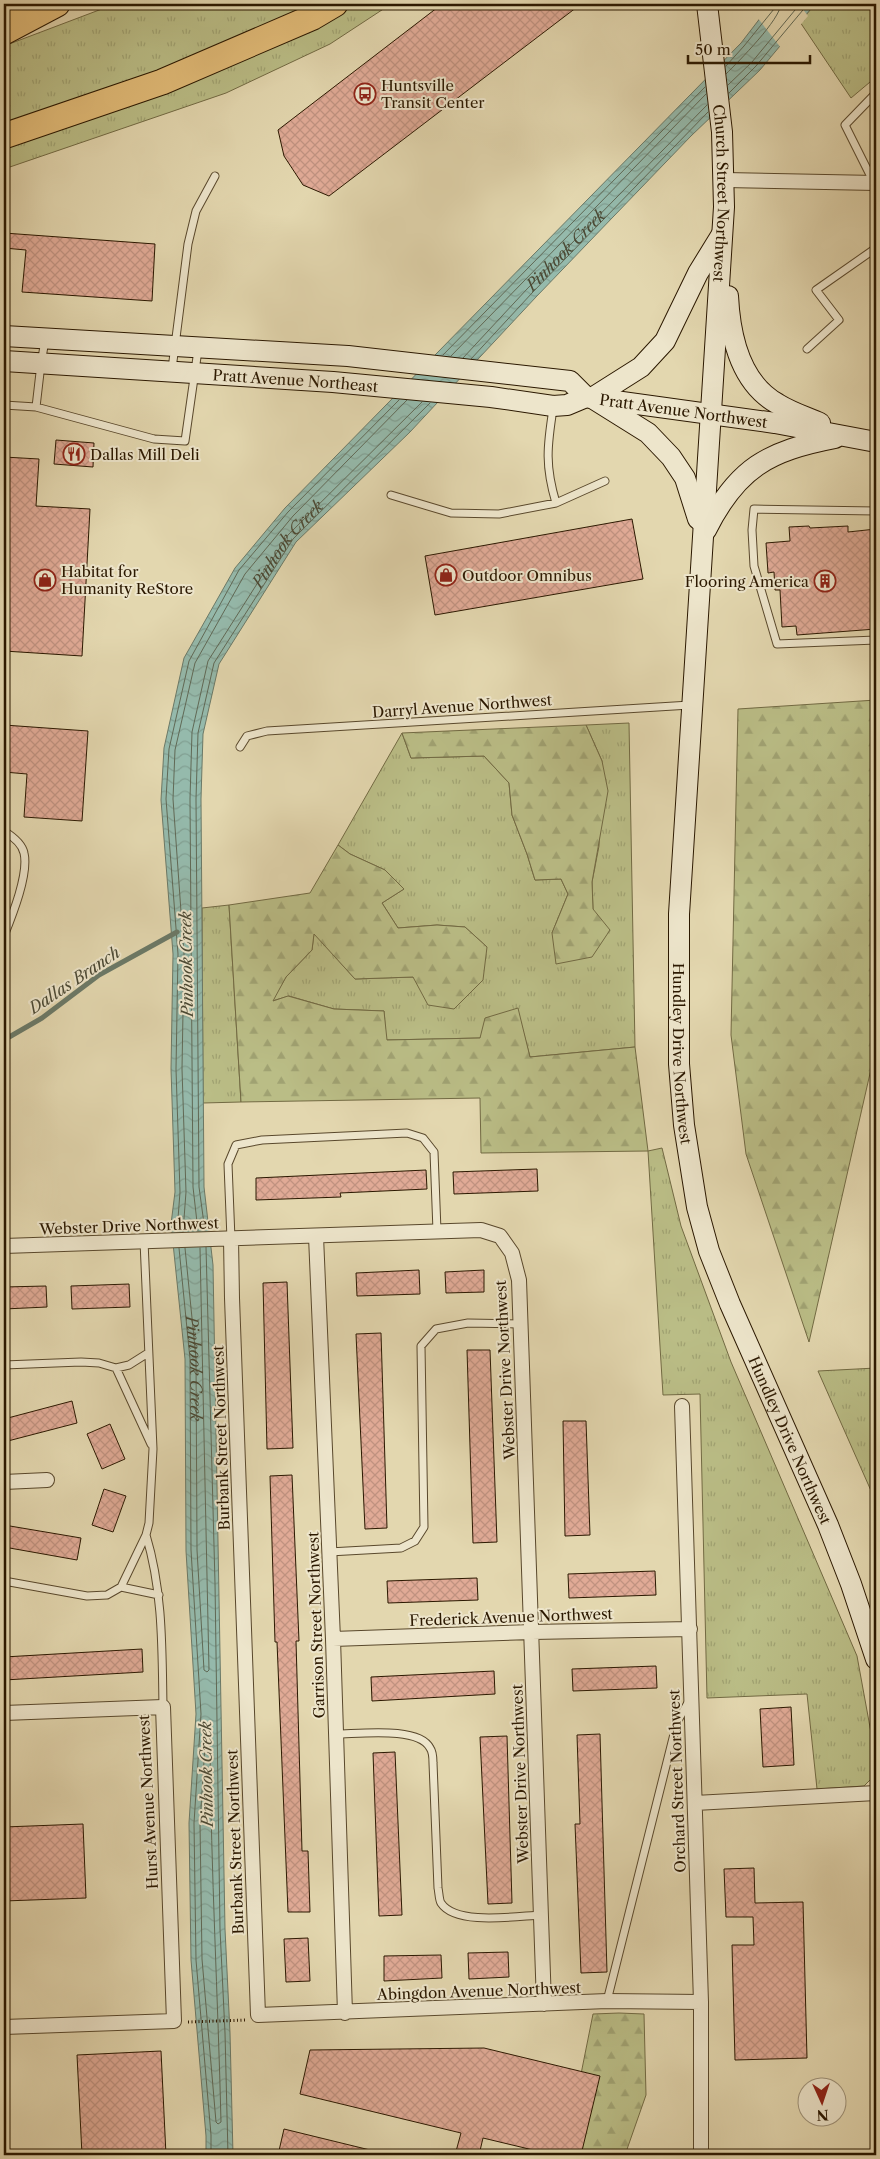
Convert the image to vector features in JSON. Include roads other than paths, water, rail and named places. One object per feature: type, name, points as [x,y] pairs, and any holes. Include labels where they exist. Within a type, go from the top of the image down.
[{"type":"highway","points":[[4,8],[41,4]]},
{"type":"highway","points":[[4,32],[57,4]]},
{"type":"highway","points":[[4,136],[162,82],[304,21],[335,4]]},
{"type":"main road","name":"Church Street Northwest","points":[[707,4],[722,132],[725,180],[724,232],[710,413]]},
{"type":"main road","points":[[702,538],[696,508],[685,478],[671,457],[648,433],[589,397],[641,366],[665,341],[698,273],[724,232]]},
{"type":"main road","points":[[724,232],[728,301],[734,343],[742,364],[752,382],[764,395],[778,405],[846,436]]},
{"type":"main road","name":"Pratt Avenue Northeast","points":[[4,336],[348,356]]},
{"type":"main road","name":"Pratt Avenue Northwest","points":[[348,356],[570,381],[589,397],[710,413],[876,442]]},
{"type":"main road","name":"Pratt Avenue Northeast","points":[[4,361],[333,382],[491,397],[553,406],[567,405],[589,397]]},
{"type":"main road","name":"Hundley Drive Northwest","points":[[710,413],[678,914],[678,1064],[684,1125],[697,1207],[709,1251],[730,1304],[828,1525],[852,1584],[876,1659]]},
{"type":"main road","points":[[702,538],[717,509],[740,478],[784,451],[810,443],[846,436]]},
{"type":"street","points":[[725,180],[876,184]]},
{"type":"street","name":"Webster Drive Northwest","points":[[4,1246],[482,1230],[500,1236],[512,1253],[519,1280],[544,2004]]},
{"type":"street","name":"Garrison Street Northwest","points":[[316,1236],[333,1639],[345,2013]]},
{"type":"street","name":"Burbank Street Northwest","points":[[231,1239],[258,2015]]},
{"type":"street","name":"Orchard Street Northwest","points":[[682,1406],[701,2002],[701,2155]]},
{"type":"street","points":[[4,1482],[47,1480]]},
{"type":"street","name":"Frederick Avenue Northwest","points":[[333,1639],[690,1629]]},
{"type":"street","name":"Hurst Avenue Northwest","points":[[4,1713],[162,1707],[180,2022],[4,2028]]},
{"type":"street","points":[[695,1803],[876,1793]]},
{"type":"street","name":"Abingdon Avenue Northwest","points":[[258,2015],[607,2002],[701,2002]]},
{"type":"lane","points":[[876,93],[845,125],[876,184]]},
{"type":"lane","points":[[172,372],[188,244],[196,211],[215,176]]},
{"type":"lane","points":[[807,349],[839,320],[816,290],[876,248]]},
{"type":"lane","points":[[36,407],[46,339]]},
{"type":"lane","points":[[4,406],[36,407],[154,439],[185,440],[198,348]]},
{"type":"lane","points":[[553,406],[547,449],[550,482],[556,503]]},
{"type":"lane","points":[[392,495],[451,513],[499,514],[556,503],[605,481]]},
{"type":"lane","points":[[876,511],[754,509],[752,530],[754,566],[777,644],[876,640]]},
{"type":"lane","name":"Darryl Avenue Northwest","points":[[240,746],[247,736],[267,732],[691,705]]},
{"type":"lane","points":[[4,831],[15,839],[24,852],[25,870],[4,936]]},
{"type":"lane","name":"Burbank Street Northwest","points":[[231,1239],[228,1164],[236,1146],[262,1140],[407,1133],[423,1138],[434,1152],[437,1231]]},
{"type":"lane","points":[[4,1581],[87,1596],[107,1595],[121,1587],[146,1534],[149,1523],[153,1449],[148,1353],[149,1241]]},
{"type":"lane","points":[[329,1552],[402,1548],[416,1541],[424,1527],[421,1346],[436,1329],[468,1323],[521,1324]]},
{"type":"lane","points":[[4,1365],[80,1362],[116,1368],[129,1366],[148,1353]]},
{"type":"lane","points":[[116,1368],[153,1449]]},
{"type":"lane","points":[[146,1534],[159,1595],[162,1629],[162,1707]]},
{"type":"lane","points":[[121,1587],[159,1595]]},
{"type":"lane","points":[[607,2002],[677,1722],[690,1699]]},
{"type":"lane","points":[[336,1734],[406,1733],[420,1738],[430,1748],[434,1764],[438,1888],[441,1903],[453,1913],[479,1918],[541,1915]]},
{"type":"water","name":"Pinhook Creek","points":[[771,4],[815,4],[760,70],[691,136],[536,297],[410,432],[296,542],[219,664],[203,734],[201,799],[204,1187],[213,1265],[225,1929],[233,2155],[206,2155],[191,1960],[189,1823],[196,1714],[186,1551],[185,1359],[171,1224],[175,1192],[171,1069],[173,954],[161,800],[164,748],[184,658],[235,568],[285,508],[741,43]]},
{"type":"waterway","name":"Dallas Branch","points":[[4,1040],[42,1018],[99,975],[177,932]]},
{"type":"place","name":"Huntsville Transit Center","points":[[365,94]]},
{"type":"place","name":"Dallas Mill Deli","points":[[74,454]]},
{"type":"place","name":"Outdoor Omnibus","points":[[446,575]]},
{"type":"place","name":"Habitat for Humanity ReStore","points":[[45,580]]},
{"type":"place","name":"Flooring America","points":[[825,581]]}]
